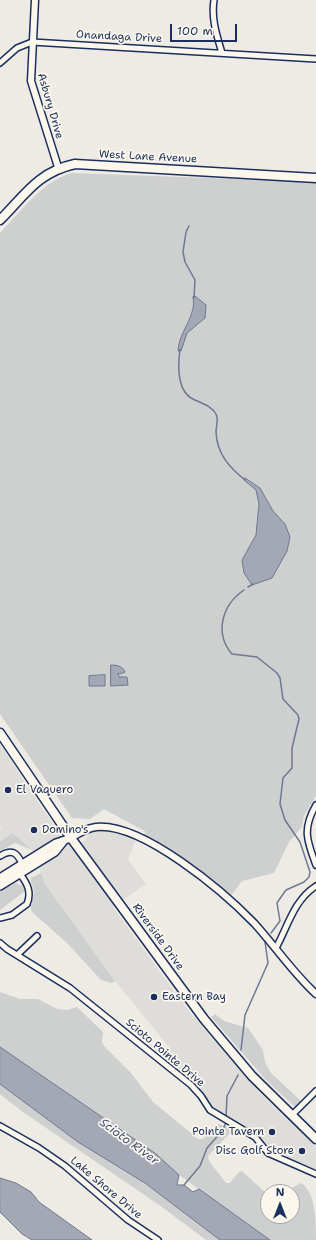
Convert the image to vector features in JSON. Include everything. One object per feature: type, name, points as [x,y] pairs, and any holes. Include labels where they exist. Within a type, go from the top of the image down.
[{"type":"main road","name":"West Lane Avenue","points":[[0,220],[46,174],[58,168],[74,164],[316,178]]},
{"type":"main road","name":"Riverside Drive","points":[[0,733],[71,838],[204,1018],[252,1076],[316,1139]]},
{"type":"main road","points":[[0,886],[55,852],[64,842],[71,838]]},
{"type":"main road","points":[[0,878],[56,843],[64,842]]},
{"type":"street","name":"Asbury Drive","points":[[35,0],[31,81],[58,168]]},
{"type":"street","points":[[214,0],[213,16],[222,53]]},
{"type":"street","name":"Onandaga Drive","points":[[32,42],[316,59]]},
{"type":"street","points":[[0,63],[18,48],[32,42]]},
{"type":"street","points":[[316,805],[309,817],[306,832],[316,865]]},
{"type":"street","points":[[71,838],[93,827],[104,827],[120,830],[149,842],[218,891],[253,922],[316,994]]},
{"type":"street","points":[[0,856],[10,851],[14,852],[18,855],[22,864]]},
{"type":"street","points":[[0,918],[12,915],[27,904],[29,892],[26,882],[20,874]]},
{"type":"street","points":[[276,948],[295,908],[316,886]]},
{"type":"street","points":[[17,955],[36,936]]},
{"type":"street","name":"Scioto Pointe Drive","points":[[0,943],[70,988],[191,1085],[201,1096],[210,1110],[255,1137],[268,1153],[316,1174]]},
{"type":"street","points":[[292,1116],[316,1091]]},
{"type":"street","name":"Lake Shore Drive","points":[[0,1126],[39,1148],[65,1166],[86,1182],[128,1220],[158,1240]]},
{"type":"shaded area","points":[[71,173],[316,182],[316,796],[304,816],[302,827],[289,842],[274,873],[242,881],[230,897],[202,873],[143,835],[146,832],[104,809],[90,819],[72,818],[0,714],[0,233],[41,190],[60,177]]},
{"type":"shaded area","points":[[0,744],[44,811],[72,850],[85,840],[91,832],[96,830],[123,834],[136,839],[128,860],[146,884],[113,907],[188,1010],[260,1093],[316,1147],[316,1170],[274,1153],[253,1133],[215,1111],[196,1084],[171,1061],[169,1047],[115,981],[45,884],[32,850],[13,833],[0,841],[0,830],[2,829],[0,827]]},
{"type":"shaded area","points":[[13,833],[32,850],[15,843],[0,851],[0,841]]},
{"type":"shaded area","points":[[41,873],[45,884],[115,981],[112,983],[101,980],[67,943],[32,912],[31,905],[34,893],[31,878]]},
{"type":"shaded area","points":[[16,883],[22,886],[25,891],[0,910],[0,891]]},
{"type":"shaded area","points":[[0,992],[20,999],[38,999],[57,1009],[67,1010],[77,1007],[103,1032],[102,1042],[104,1046],[131,1073],[153,1102],[198,1139],[203,1139],[218,1124],[232,1128],[232,1131],[208,1156],[209,1161],[226,1183],[230,1183],[239,1172],[242,1171],[260,1188],[260,1224],[300,1224],[299,1184],[301,1183],[306,1187],[310,1193],[314,1208],[316,1240],[270,1240],[179,1175],[156,1154],[0,1047]]},
{"type":"shaded area","points":[[215,1014],[224,1021],[248,1028],[263,1050],[265,1062],[271,1073],[302,1102],[295,1107],[266,1080],[211,1017]]},
{"type":"shaded area","points":[[0,1084],[78,1142],[145,1183],[220,1240],[206,1240],[162,1207],[20,1110],[0,1094]]},
{"type":"water","points":[[195,296],[206,305],[205,318],[187,333],[181,351],[178,351],[181,337],[194,304],[193,297]]},
{"type":"water","points":[[245,478],[260,488],[273,511],[285,524],[290,537],[287,551],[272,578],[252,585],[244,573],[242,560],[256,535],[259,504],[256,490],[244,480]]},
{"type":"water","points":[[111,665],[123,668],[125,672],[120,674],[118,673],[119,677],[127,677],[128,685],[111,686]]},
{"type":"water","points":[[105,675],[105,686],[89,686],[89,676]]},
{"type":"water","name":"Scioto River","points":[[0,1047],[156,1154],[179,1175],[177,1185],[184,1185],[193,1192],[199,1189],[270,1240],[220,1240],[145,1183],[78,1142],[0,1084]]},
{"type":"water","points":[[0,1178],[16,1183],[31,1192],[39,1202],[92,1240],[32,1240],[22,1234],[0,1212]]},
{"type":"waterway","points":[[189,226],[186,232],[183,252],[185,262],[195,280],[194,298]]},
{"type":"waterway","points":[[180,349],[179,369],[183,389],[191,398],[208,406],[214,411],[217,418],[216,432],[221,453],[229,465],[245,480]]},
{"type":"waterway","points":[[248,587],[253,584]]},
{"type":"waterway","points":[[244,590],[230,603],[223,620],[223,637],[226,646],[232,654],[257,657],[277,673],[280,678],[283,699],[298,715],[299,719],[292,748],[292,768],[283,778],[280,804],[285,820],[300,842],[310,872],[309,877],[304,882],[286,890],[277,903],[280,921],[271,933]]},
{"type":"waterway","points":[[241,1050],[245,1015],[268,963],[265,942]]},
{"type":"waterway","points":[[226,1118],[227,1096],[238,1075]]},
{"type":"waterway","points":[[184,1185],[200,1166],[207,1148],[223,1130],[226,1122]]},
{"type":"place","name":"El Vaquero","points":[[8,790]]},
{"type":"place","name":"Domino's","points":[[34,830]]},
{"type":"place","name":"Eastern Bay","points":[[154,997]]},
{"type":"place","name":"Pointe Tavern","points":[[272,1132]]},
{"type":"place","name":"Disc Golf Store","points":[[302,1151]]}]
